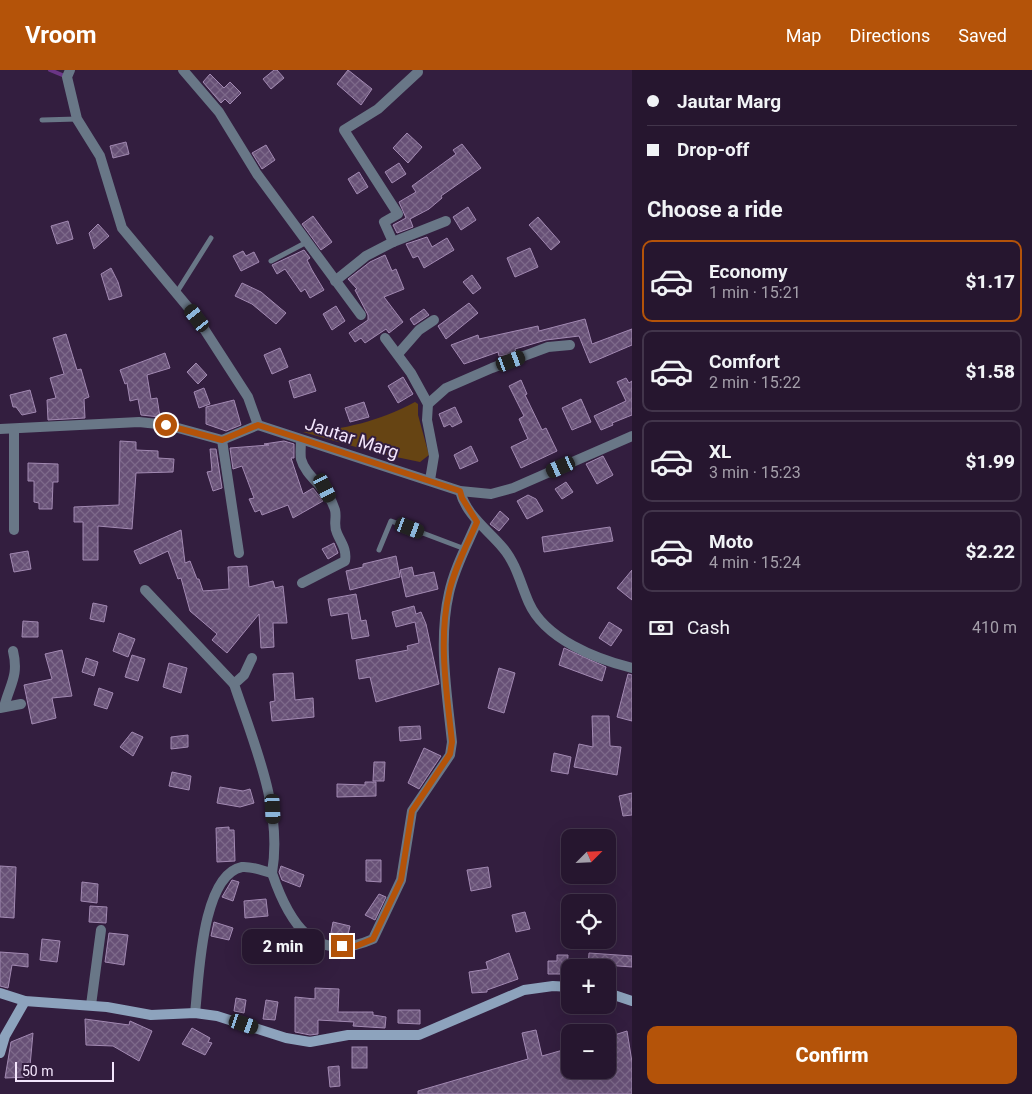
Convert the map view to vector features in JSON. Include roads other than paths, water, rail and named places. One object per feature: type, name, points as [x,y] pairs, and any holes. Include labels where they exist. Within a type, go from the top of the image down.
[{"type":"street","points":[[0,429],[139,422],[166,425],[222,440],[258,425],[248,397],[177,292],[122,228],[100,156],[78,119],[67,77],[70,70]]},
{"type":"street","points":[[183,70],[219,112],[257,174],[361,315]]},
{"type":"street","points":[[394,242],[384,222],[398,214],[344,130],[378,109],[418,72]]},
{"type":"street","points":[[335,281],[366,256],[394,242],[446,221]]},
{"type":"street","points":[[398,354],[419,330],[434,320]]},
{"type":"street","points":[[385,338],[398,354],[428,404],[427,420],[434,456],[430,480]]},
{"type":"street","points":[[428,404],[446,388],[492,368],[548,347],[570,345]]},
{"type":"street","name":"Jautar Marg","points":[[258,425],[460,491],[491,494],[513,488],[632,436]]},
{"type":"street","points":[[14,429],[14,530]]},
{"type":"street","points":[[222,440],[240,553]]},
{"type":"street","points":[[301,440],[301,458],[306,469],[325,488],[332,502],[336,516],[334,527],[346,555],[345,561],[302,582]]},
{"type":"street","points":[[460,491],[462,498],[477,522],[507,553],[530,606],[550,633],[632,668]]},
{"type":"street","points":[[145,590],[234,684],[273,809],[275,854],[272,873],[280,897],[303,933],[315,942],[329,946],[356,946],[373,939],[401,880],[412,811],[450,754],[452,742],[444,652],[445,615],[449,592],[477,522]]},
{"type":"street","points":[[2,708],[8,691],[14,682],[17,666],[13,651]]},
{"type":"street","points":[[234,684],[244,675],[252,658]]},
{"type":"street","points":[[2,708],[21,704]]},
{"type":"street","points":[[195,1013],[202,945],[214,897],[220,883],[226,875],[241,867],[272,873]]},
{"type":"street","points":[[91,1005],[100,930]]},
{"type":"street","points":[[0,993],[25,1001],[91,1005],[151,1015],[195,1013],[217,1016],[300,1041],[310,1042],[348,1035],[411,1036],[428,1032],[524,990],[561,986]]},
{"type":"street","points":[[616,996],[632,1001]]},
{"type":"street","points":[[0,1053],[5,1036],[25,1001]]},
{"type":"lane","points":[[42,120],[78,119]]},
{"type":"lane","points":[[177,292],[210,238]]},
{"type":"lane","points":[[271,261],[307,242]]},
{"type":"lane","points":[[379,550],[391,521],[466,549]]},
{"type":"waterway","points":[[50,70],[67,77]]}]
